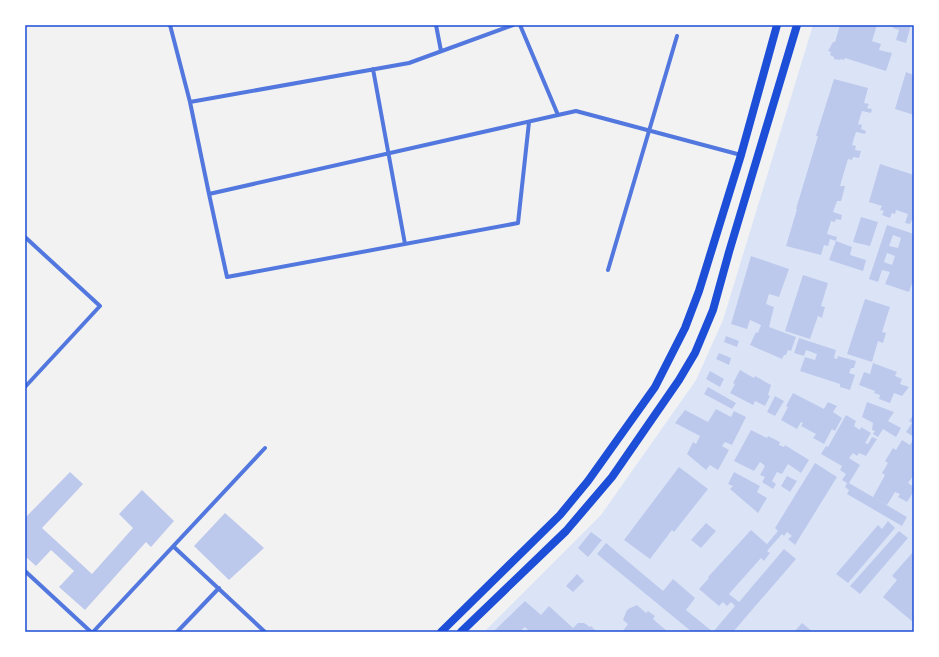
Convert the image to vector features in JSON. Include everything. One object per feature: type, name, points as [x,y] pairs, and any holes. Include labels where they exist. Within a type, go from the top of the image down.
[{"type":"main road","points":[[441,632],[560,514],[588,481],[655,387],[684,328],[699,291],[741,154],[777,25]]},
{"type":"main road","points":[[461,632],[566,530],[607,483],[679,380],[695,353],[713,310],[728,252],[796,25]]},
{"type":"street","points":[[170,25],[190,102],[227,277],[518,223],[529,122]]},
{"type":"street","points":[[436,25],[441,51]]},
{"type":"street","points":[[190,102],[409,63],[513,25]]},
{"type":"street","points":[[520,25],[558,115]]},
{"type":"street","points":[[608,270],[677,36]]},
{"type":"street","points":[[373,69],[405,244]]},
{"type":"street","points":[[209,194],[576,111],[741,154]]},
{"type":"street","points":[[25,237],[100,306],[25,387]]},
{"type":"street","points":[[25,571],[92,632],[174,547],[265,448]]},
{"type":"street","points":[[174,547],[265,632]]},
{"type":"street","points":[[177,632],[218,588]]},
{"type":"shaded area","points":[[813,25],[914,25],[914,632],[484,632],[601,515],[696,380],[723,320]]},
{"type":"building","points":[[840,25],[877,25],[872,41],[881,44],[879,50],[892,53],[886,71],[845,58],[844,60],[834,59],[834,57],[830,55],[831,52],[828,51],[833,42],[835,42]]},
{"type":"building","points":[[894,25],[911,25],[906,43],[896,40],[899,30],[893,28]]},
{"type":"building","points":[[906,72],[914,75],[914,115],[895,109]]},
{"type":"building","points":[[834,79],[868,88],[864,103],[869,104],[867,108],[872,109],[871,113],[862,111],[858,124],[862,125],[861,129],[866,131],[865,134],[856,132],[852,145],[856,146],[855,150],[861,151],[859,158],[853,157],[852,160],[848,159],[840,186],[845,186],[842,198],[841,201],[837,201],[833,212],[842,215],[841,220],[836,219],[835,222],[831,221],[827,234],[837,237],[836,241],[830,239],[828,246],[824,245],[821,255],[786,246],[818,136],[816,136]]},
{"type":"building","points":[[880,164],[914,175],[914,220],[912,220],[910,224],[905,223],[908,214],[896,210],[895,214],[892,213],[890,218],[882,215],[884,211],[880,210],[882,206],[869,202]]},
{"type":"building","points":[[861,217],[878,222],[870,246],[853,242]]},
{"type":"building","points":[[887,225],[914,234],[914,278],[909,292],[885,284],[890,272],[882,270],[878,282],[869,279]],"holes":[[[893,235],[901,238],[898,248],[889,246]],[[887,253],[895,256],[892,265],[884,262]]]},
{"type":"building","points":[[836,241],[852,247],[850,255],[866,260],[863,271],[829,260]]},
{"type":"building","points":[[751,256],[789,269],[779,297],[769,294],[766,304],[774,307],[769,327],[796,337],[791,351],[788,350],[782,359],[750,345],[756,332],[758,333],[761,325],[750,320],[747,329],[731,324]]},
{"type":"building","points":[[803,275],[828,283],[821,306],[825,307],[822,318],[818,316],[810,339],[785,331]]},
{"type":"building","points":[[865,299],[890,307],[882,332],[886,333],[883,343],[878,341],[872,362],[847,354]]},
{"type":"building","points":[[726,336],[739,341],[737,347],[724,342]]},
{"type":"building","points":[[799,338],[836,350],[834,358],[837,359],[838,356],[856,361],[854,368],[851,368],[849,373],[855,375],[850,390],[840,387],[840,384],[800,371],[805,357],[815,360],[817,354],[806,350],[804,356],[794,353]]},
{"type":"building","points":[[719,353],[731,358],[729,365],[716,359]]},
{"type":"building","points":[[873,363],[897,372],[895,376],[902,379],[900,384],[909,387],[902,396],[894,393],[890,403],[879,399],[880,395],[874,393],[875,391],[859,385],[864,372],[870,374]]},
{"type":"building","points":[[740,370],[771,385],[768,395],[770,396],[765,406],[755,401],[753,405],[730,393],[735,384],[733,383]]},
{"type":"building","points":[[710,371],[724,379],[720,387],[706,379]]},
{"type":"building","points":[[708,387],[736,403],[732,409],[704,394]]},
{"type":"building","points":[[793,393],[824,409],[828,402],[837,406],[833,412],[842,418],[835,431],[832,429],[824,444],[813,438],[816,434],[801,426],[803,423],[801,422],[797,429],[781,420]]},
{"type":"building","points":[[775,396],[784,401],[775,416],[767,412]]},
{"type":"building","points":[[867,402],[894,412],[888,421],[901,428],[896,437],[883,429],[878,437],[873,434],[875,431],[872,430],[873,423],[862,417]]},
{"type":"building","points":[[716,409],[731,417],[734,411],[746,417],[732,445],[725,442],[722,446],[729,450],[718,470],[710,465],[706,470],[687,454],[693,442],[696,444],[700,436],[675,423],[685,410],[708,422]]},
{"type":"building","points":[[914,414],[914,437],[906,432],[912,423],[909,421]]},
{"type":"building","points":[[846,415],[856,421],[854,426],[860,430],[861,427],[871,433],[865,443],[868,444],[872,437],[877,439],[866,456],[859,453],[857,456],[853,453],[849,458],[860,465],[849,483],[907,517],[902,526],[847,494],[849,490],[845,487],[847,483],[842,480],[846,474],[840,470],[842,466],[821,454],[826,446],[828,447]]},
{"type":"building","points":[[751,430],[767,438],[768,436],[780,442],[779,445],[784,447],[785,445],[809,460],[801,473],[788,464],[782,474],[777,472],[772,481],[776,484],[773,489],[762,482],[765,477],[760,475],[765,466],[760,462],[754,471],[734,461]]},
{"type":"building","points":[[914,438],[914,475],[908,483],[914,487],[914,491],[907,502],[898,497],[900,494],[895,492],[887,505],[873,497],[885,475],[882,473],[888,463],[885,461],[893,448],[896,450],[902,440],[910,445]]},
{"type":"building","points":[[815,463],[837,477],[795,545],[788,539],[792,536],[787,532],[784,536],[782,534],[767,551],[770,553],[764,561],[761,558],[729,594],[739,602],[784,549],[796,559],[733,632],[713,632],[735,606],[731,602],[727,606],[723,602],[719,606],[699,589],[709,578],[708,577],[751,530],[767,544],[778,531],[775,528]]},
{"type":"building","points":[[679,467],[708,489],[674,532],[672,530],[650,559],[624,540]]},
{"type":"building","points":[[70,472],[83,484],[42,528],[92,574],[133,528],[119,514],[142,490],[174,521],[151,547],[146,542],[85,610],[59,587],[74,571],[51,550],[36,566],[25,556],[25,518]]},
{"type":"building","points":[[734,472],[760,486],[757,492],[767,498],[758,513],[730,489],[733,486],[728,484]]},
{"type":"building","points":[[787,476],[797,481],[790,492],[781,486]]},
{"type":"building","points":[[225,513],[264,548],[229,580],[194,546]]},
{"type":"building","points":[[888,521],[895,528],[848,583],[836,574],[878,525],[882,529]]},
{"type":"building","points":[[706,523],[716,531],[701,548],[691,540]]},
{"type":"building","points":[[899,531],[908,538],[860,594],[850,586]]},
{"type":"building","points":[[591,532],[602,540],[588,557],[578,548]]},
{"type":"building","points":[[606,543],[663,591],[673,579],[695,598],[686,610],[713,632],[692,632],[597,554]]},
{"type":"building","points":[[912,553],[914,555],[914,623],[883,597],[897,580],[892,576]]},
{"type":"building","points":[[577,574],[584,581],[573,592],[566,586]]},
{"type":"building","points":[[525,601],[541,615],[549,606],[573,628],[578,623],[584,623],[590,627],[591,626],[597,632],[530,632],[525,627],[519,632],[493,632]]},
{"type":"building","points":[[637,605],[646,613],[648,611],[655,616],[653,619],[668,632],[622,632],[628,624],[623,620],[626,612],[628,609]]},
{"type":"building","points":[[802,623],[813,632],[794,632]]}]
